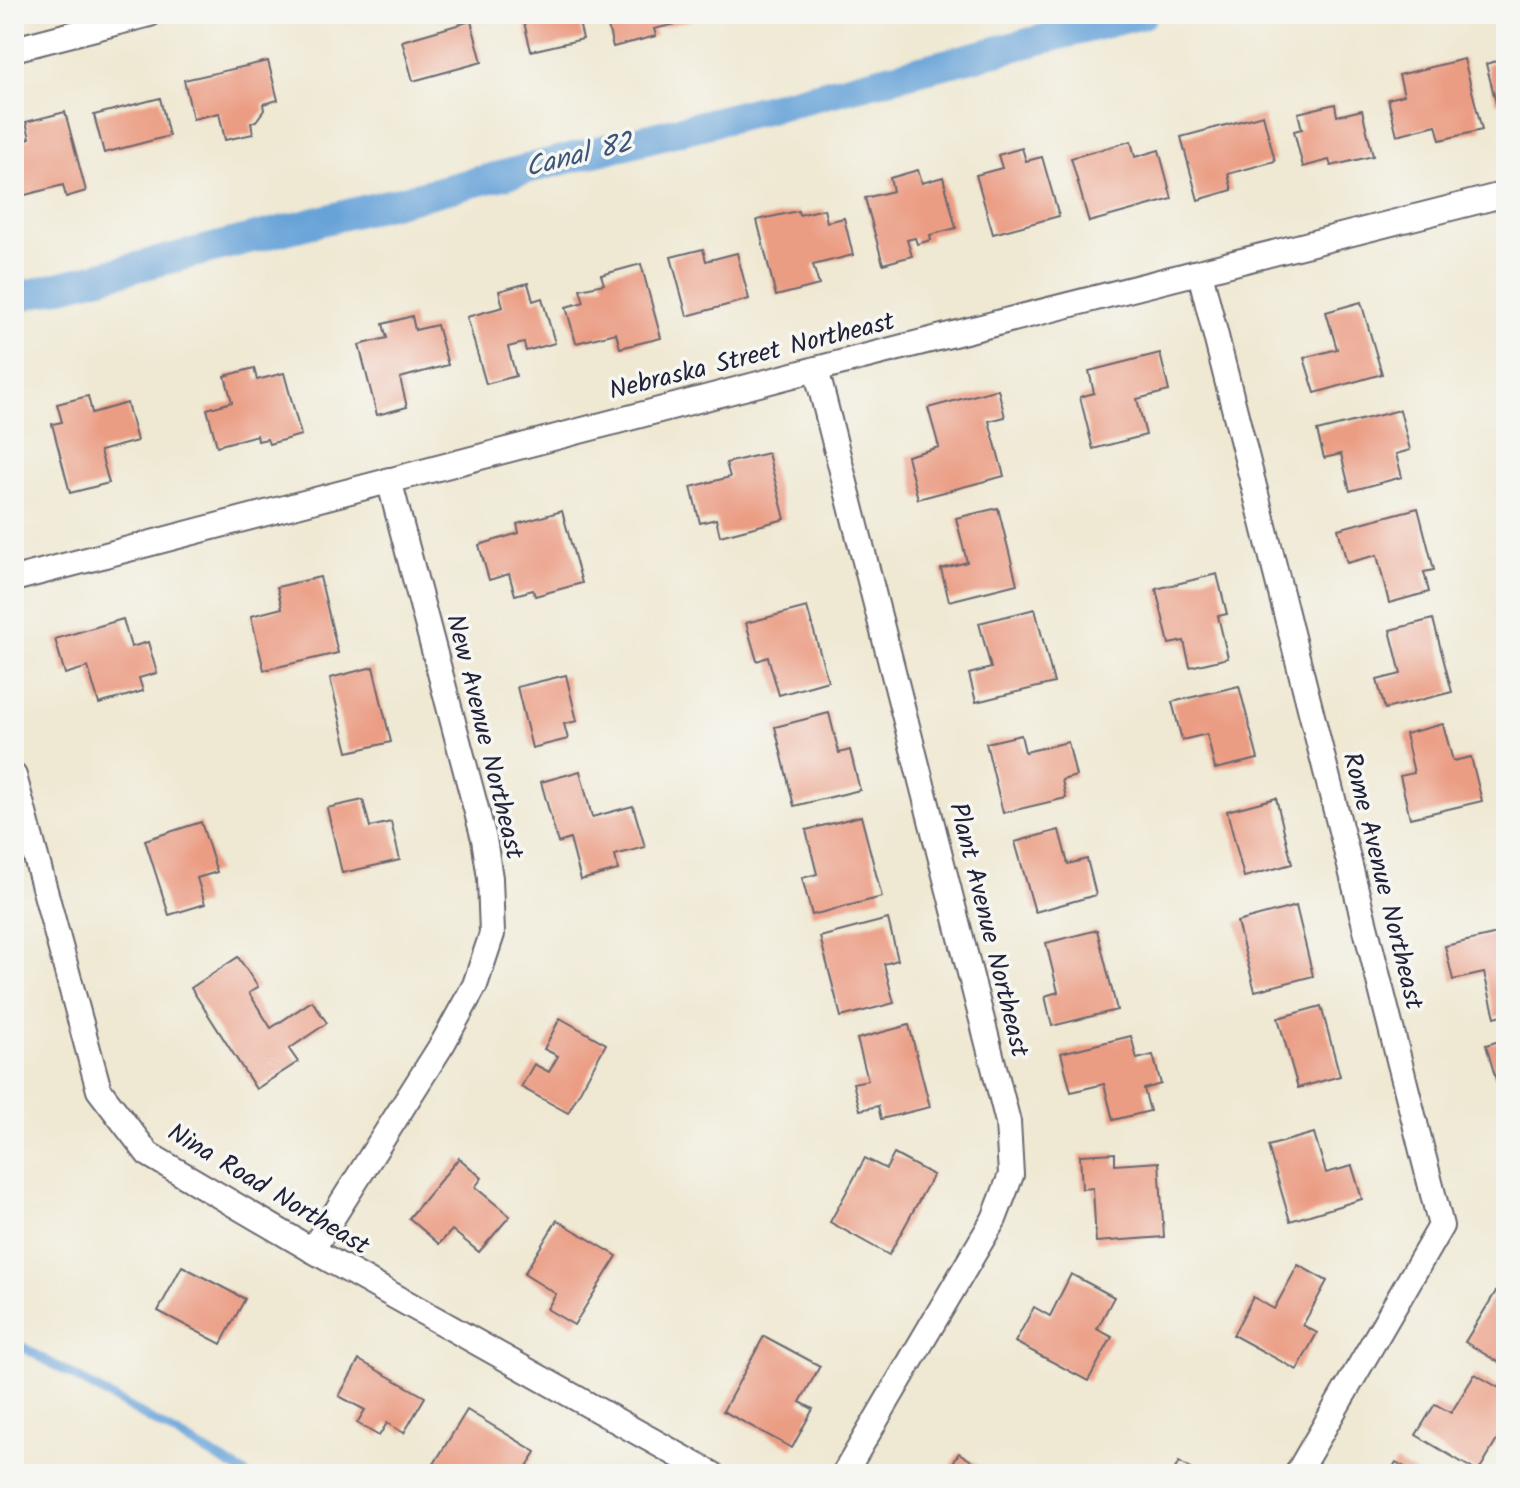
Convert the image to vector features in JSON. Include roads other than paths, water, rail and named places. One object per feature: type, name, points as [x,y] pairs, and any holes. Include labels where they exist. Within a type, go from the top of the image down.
[{"type":"street","points":[[14,49],[150,14]]},
{"type":"street","name":"Nebraska Street Northeast","points":[[14,579],[816,369],[1506,194]]},
{"type":"street","name":"Rome Avenue Northeast","points":[[1200,273],[1441,1226],[1297,1474]]},
{"type":"street","name":"Plant Avenue Northeast","points":[[816,369],[1008,1122],[1011,1175],[994,1219],[844,1474]]},
{"type":"street","name":"New Avenue Northeast","points":[[312,1250],[443,1043],[475,985],[492,934],[490,878],[484,839],[389,480]]},
{"type":"street","name":"Nina Road Northeast","points":[[14,776],[99,1090],[148,1154],[312,1250],[712,1474]]},
{"type":"waterway","name":"Canal 82","points":[[14,298],[1143,14]]},
{"type":"waterway","points":[[14,1342],[246,1474]]}]
